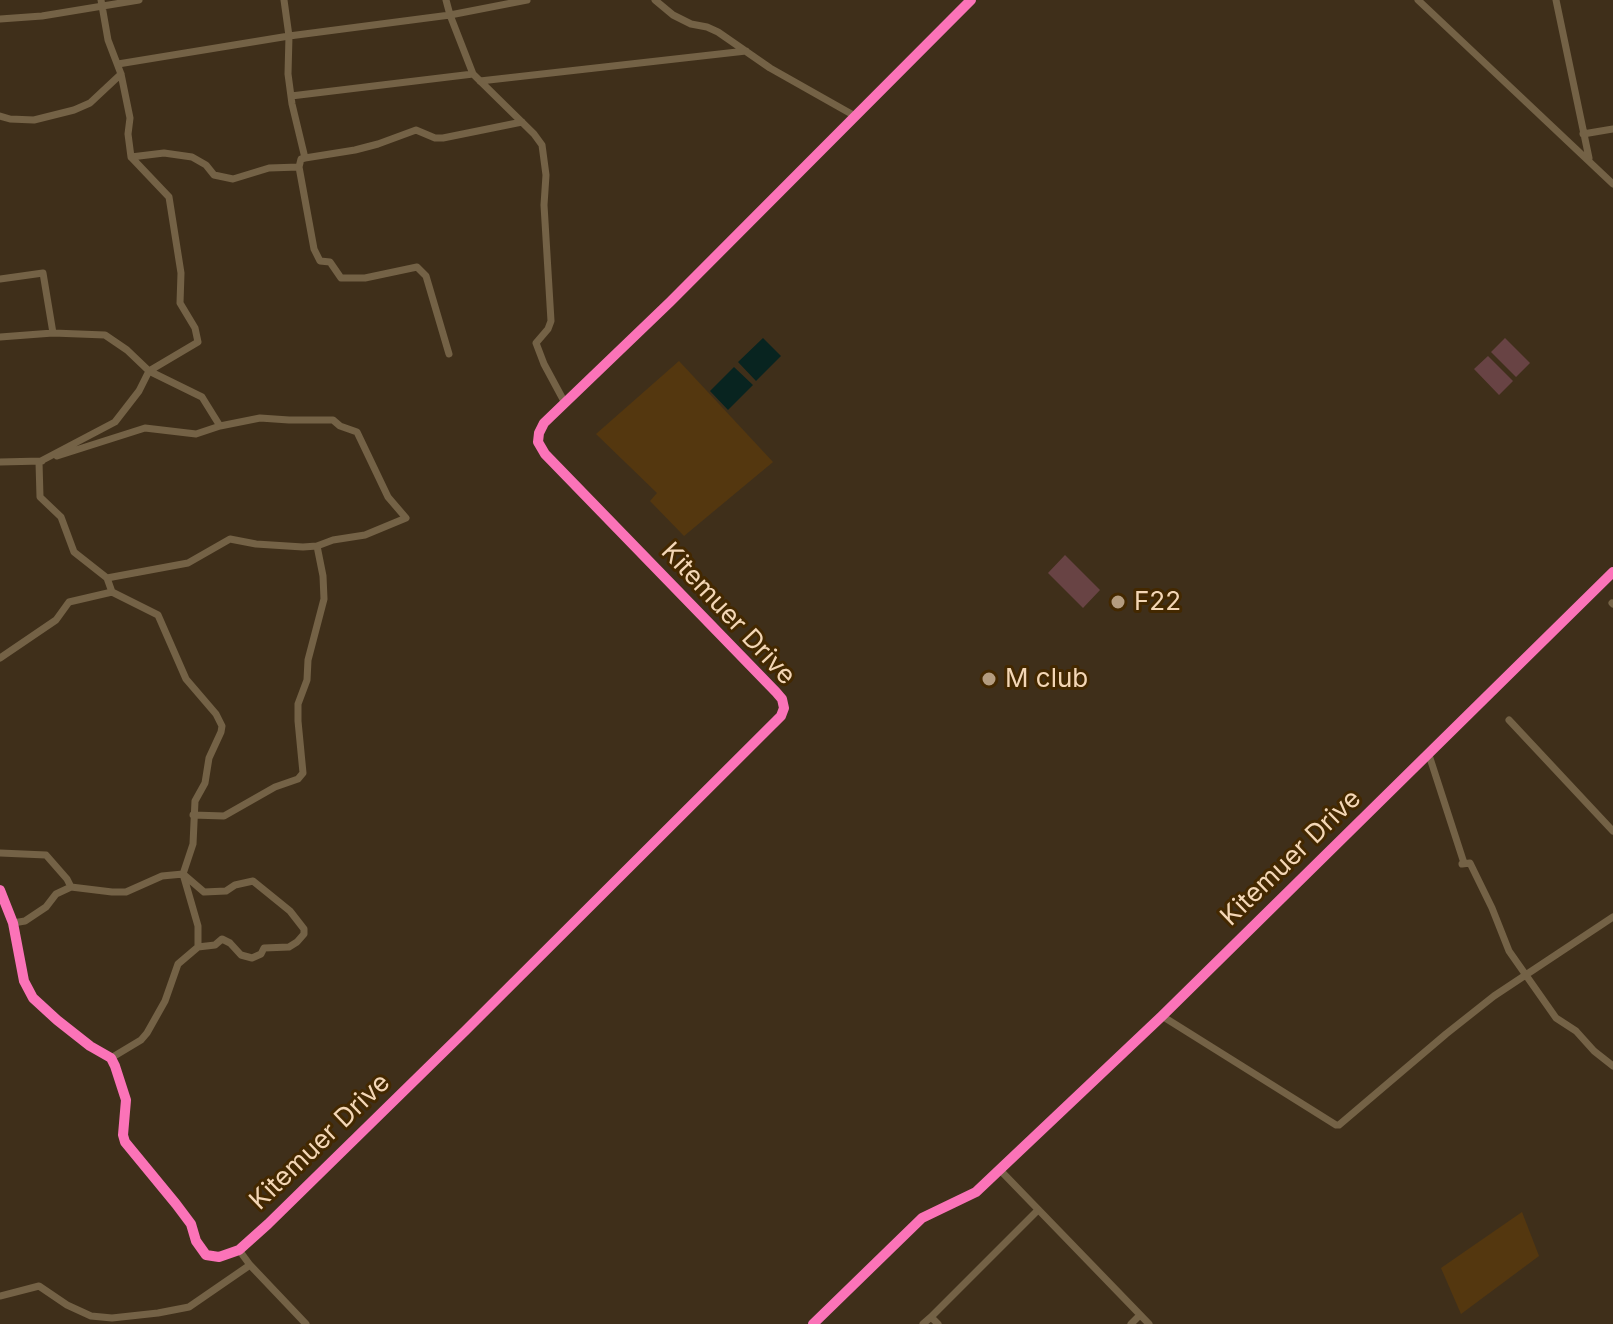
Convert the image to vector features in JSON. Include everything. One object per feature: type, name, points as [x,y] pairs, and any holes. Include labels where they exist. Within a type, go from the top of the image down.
[{"type":"street","points":[[0,19],[42,16],[102,3],[139,0]]},
{"type":"street","points":[[284,0],[289,36],[288,74],[294,116],[305,158]]},
{"type":"street","points":[[446,0],[473,74],[542,145],[546,175],[544,205],[551,321],[536,343],[565,403]]},
{"type":"street","points":[[118,64],[289,36],[450,15],[527,0]]},
{"type":"street","name":"Kitemuer Drive","points":[[239,1250],[453,1043],[781,716],[784,708],[782,699],[545,454],[538,442],[539,433],[544,423],[670,302],[971,0]]},
{"type":"street","points":[[1418,0],[1613,184]]},
{"type":"street","points":[[1556,0],[1590,162]]},
{"type":"street","points":[[659,2],[691,24],[718,32],[770,68],[855,116]]},
{"type":"street","points":[[39,462],[115,422],[139,391],[149,371],[198,342],[195,328],[180,303],[181,273],[169,197],[131,157],[128,134],[130,118],[121,74],[108,40],[102,3]]},
{"type":"street","points":[[480,81],[746,51]]},
{"type":"street","points":[[0,116],[34,120],[74,110],[90,103],[121,74]]},
{"type":"street","points":[[291,96],[473,74]]},
{"type":"street","points":[[449,354],[426,276],[417,267],[365,278],[341,278],[330,262],[320,261],[314,249],[299,167],[301,159],[355,150],[416,130],[443,138],[522,122]]},
{"type":"street","points":[[1583,134],[1613,129]]},
{"type":"street","points":[[131,157],[164,153],[192,157],[206,165],[214,175],[233,179],[269,168],[299,167]]},
{"type":"street","points":[[0,279],[43,273],[53,333]]},
{"type":"street","points":[[0,337],[53,333],[105,335],[149,371],[202,397],[220,426]]},
{"type":"street","points":[[0,462],[39,462],[145,428],[196,434],[260,418],[333,420],[357,432],[388,497],[406,518],[365,535],[317,546],[256,544],[230,539],[188,563],[107,578]]},
{"type":"street","points":[[39,462],[40,497],[61,517],[74,552],[107,578],[112,592]]},
{"type":"street","points":[[193,815],[224,816],[275,787],[298,779],[303,773],[298,704],[307,680],[308,660],[324,599],[317,546]]},
{"type":"street","name":"Kitemuer Drive","points":[[813,1324],[922,1218],[976,1192],[1000,1170],[1162,1016],[1613,572]]},
{"type":"street","points":[[0,658],[56,620],[69,602],[112,592],[158,615],[186,679],[216,714],[222,726],[209,758],[205,783],[195,801],[193,844],[183,874],[198,926],[198,947]]},
{"type":"street","points":[[1509,720],[1613,831]]},
{"type":"street","points":[[1429,755],[1463,864],[1470,863],[1476,873],[1509,951],[1556,1018],[1576,1031],[1613,1066]]},
{"type":"street","points":[[0,853],[46,855],[71,887]]},
{"type":"street","points":[[13,923],[25,921],[46,907],[56,894],[71,887],[126,892],[162,876],[183,874],[204,892],[226,891],[235,885],[253,881],[290,911],[305,931],[289,947],[264,948],[261,954],[252,958],[241,955],[222,939],[215,945],[198,947],[178,964],[165,1001],[147,1033],[111,1058]]},
{"type":"street","points":[[0,890],[13,923],[24,981],[33,998],[81,1038],[111,1058],[126,1100],[125,1142],[191,1224],[196,1241],[206,1255],[219,1257],[239,1250],[306,1324]]},
{"type":"street","points":[[1162,1016],[1339,1125],[1494,996],[1613,917]]},
{"type":"street","points":[[1000,1170],[1149,1324]]},
{"type":"street","points":[[923,1324],[1038,1210]]},
{"type":"street","points":[[0,1296],[39,1286],[67,1305],[91,1316],[112,1318],[158,1313],[189,1307],[250,1265]]},
{"type":"street","points":[[1131,1324],[1140,1315]]},
{"type":"street","points":[[931,1317],[938,1324]]},
{"type":"shaded area","points":[[1505,338],[1530,363],[1516,377],[1491,352]]},
{"type":"shaded area","points":[[1488,356],[1513,381],[1499,395],[1474,369]]},
{"type":"shaded area","points":[[679,361],[773,462],[684,536],[650,501],[657,493],[596,434]]},
{"type":"shaded area","points":[[1065,555],[1100,590],[1083,608],[1048,573]]},
{"type":"shaded area","points":[[1522,1212],[1539,1256],[1461,1314],[1441,1268]]},
{"type":"water","points":[[763,338],[781,356],[756,381],[738,362]]},
{"type":"water","points":[[734,367],[753,385],[728,410],[710,391]]},
{"type":"cycle path","points":[[0,890],[13,923],[24,981],[33,998],[90,1046],[111,1058],[115,1066],[126,1100],[125,1142],[191,1224],[196,1241],[206,1255],[219,1257],[239,1250],[464,1032],[781,716],[784,708],[782,699],[545,454],[538,442],[539,433],[544,423],[670,302],[971,0]]},
{"type":"cycle path","points":[[813,1324],[922,1218],[976,1192],[1162,1016],[1613,572]]},
{"type":"place","name":"F22","points":[[1118,602]]},
{"type":"place","name":"M club","points":[[989,679]]}]
